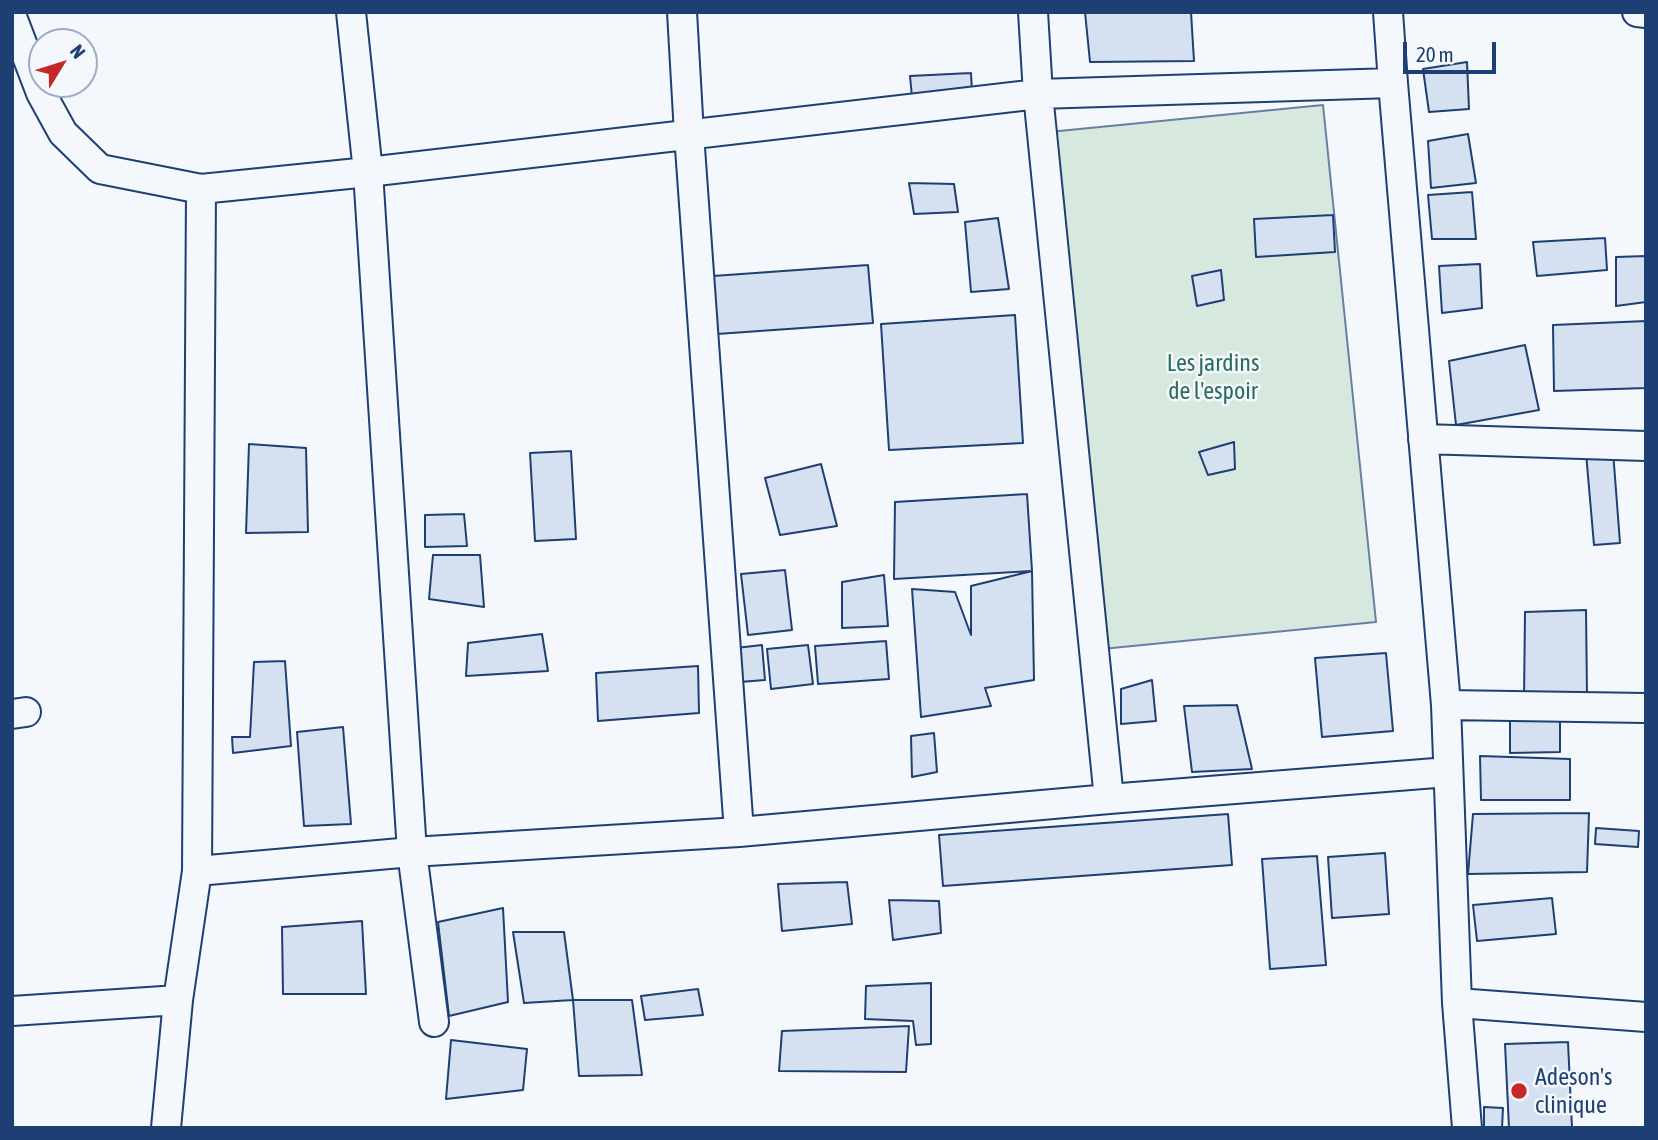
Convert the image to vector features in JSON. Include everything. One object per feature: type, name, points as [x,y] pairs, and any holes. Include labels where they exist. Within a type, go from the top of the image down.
[{"type":"street","points":[[351,12],[368,172],[412,852],[433,1022]]},
{"type":"street","points":[[682,12],[739,832]]},
{"type":"street","points":[[1033,12],[1038,94],[1109,799]]},
{"type":"street","points":[[1388,12],[1446,705],[1457,1003],[1466,1128]]},
{"type":"street","points":[[1637,12],[1646,13]]},
{"type":"street","points":[[12,17],[41,93],[63,133],[100,169],[201,189],[1038,94],[1393,83]]},
{"type":"street","points":[[166,1128],[178,1000],[197,871],[201,189]]},
{"type":"street","points":[[1423,439],[1646,446]]},
{"type":"street","points":[[1446,705],[1646,708]]},
{"type":"street","points":[[197,871],[412,852],[739,832],[1448,772]]},
{"type":"street","points":[[12,1011],[178,1000]]},
{"type":"street","points":[[1457,1003],[1646,1017]]},
{"type":"green space","name":"Les jardins de l'espoir","points":[[1323,105],[1376,622],[1102,649],[1049,132]]},
{"type":"building","points":[[1085,12],[1191,12],[1194,61],[1090,62]]},
{"type":"building","points":[[1467,62],[1469,109],[1429,112],[1423,69]]},
{"type":"building","points":[[971,73],[972,92],[912,97],[910,76]]},
{"type":"building","points":[[1468,134],[1476,183],[1431,188],[1428,141]]},
{"type":"building","points":[[909,183],[954,184],[958,212],[914,214]]},
{"type":"building","points":[[1472,192],[1476,239],[1432,239],[1428,195]]},
{"type":"building","points":[[1333,215],[1335,252],[1256,257],[1254,219]]},
{"type":"building","points":[[998,218],[1009,289],[971,292],[965,222]]},
{"type":"building","points":[[1605,238],[1607,270],[1537,276],[1533,242]]},
{"type":"building","points":[[1646,256],[1646,302],[1616,306],[1616,257]]},
{"type":"building","points":[[1480,264],[1482,308],[1442,313],[1439,266]]},
{"type":"building","points":[[868,265],[873,323],[717,334],[713,276]]},
{"type":"building","points":[[1221,270],[1224,300],[1197,306],[1192,276]]},
{"type":"building","points":[[1015,315],[1023,443],[889,450],[881,324]]},
{"type":"building","points":[[1646,321],[1646,388],[1554,391],[1553,325]]},
{"type":"building","points":[[1525,345],[1539,410],[1456,425],[1449,361]]},
{"type":"building","points":[[1234,442],[1235,469],[1208,475],[1199,452]]},
{"type":"building","points":[[249,444],[306,448],[308,532],[246,533]]},
{"type":"building","points":[[571,451],[576,539],[535,541],[530,453]]},
{"type":"building","points":[[1613,451],[1620,543],[1594,545],[1586,453]]},
{"type":"building","points":[[821,464],[837,526],[780,535],[765,478]]},
{"type":"building","points":[[1027,494],[1032,571],[894,579],[895,502]]},
{"type":"building","points":[[464,514],[467,546],[425,547],[425,515]]},
{"type":"building","points":[[433,555],[480,555],[484,607],[429,599]]},
{"type":"building","points":[[785,570],[792,630],[748,635],[741,574]]},
{"type":"building","points":[[1032,571],[1034,680],[985,688],[991,706],[921,717],[912,589],[955,592],[971,635],[971,586]]},
{"type":"building","points":[[884,575],[888,626],[842,628],[842,582]]},
{"type":"building","points":[[1586,610],[1587,695],[1524,699],[1525,612]]},
{"type":"building","points":[[542,634],[548,671],[466,676],[468,643]]},
{"type":"building","points":[[886,641],[889,679],[818,684],[815,646]]},
{"type":"building","points":[[762,645],[765,680],[740,682],[736,648]]},
{"type":"building","points":[[808,645],[813,684],[771,689],[767,649]]},
{"type":"building","points":[[1386,653],[1393,731],[1322,737],[1315,658]]},
{"type":"building","points":[[285,661],[291,746],[233,753],[232,737],[250,737],[254,662]]},
{"type":"building","points":[[698,666],[699,713],[598,721],[596,673]]},
{"type":"building","points":[[1152,680],[1156,721],[1121,724],[1121,689]]},
{"type":"building","points":[[1237,705],[1252,769],[1192,772],[1184,706]]},
{"type":"building","points":[[1510,715],[1560,715],[1560,752],[1510,753]]},
{"type":"building","points":[[343,727],[351,824],[304,826],[297,732]]},
{"type":"building","points":[[934,733],[937,772],[912,777],[911,736]]},
{"type":"building","points":[[1480,756],[1570,759],[1570,800],[1481,800]]},
{"type":"building","points":[[1589,813],[1587,872],[1468,874],[1473,814]]},
{"type":"building","points":[[1228,814],[1232,865],[943,886],[939,835]]},
{"type":"building","points":[[1596,828],[1639,831],[1638,847],[1595,844]]},
{"type":"building","points":[[1385,853],[1389,914],[1332,918],[1328,857]]},
{"type":"building","points":[[1317,856],[1326,965],[1270,969],[1262,859]]},
{"type":"building","points":[[847,882],[852,924],[782,931],[778,884]]},
{"type":"building","points":[[1552,898],[1556,934],[1477,941],[1473,905]]},
{"type":"building","points":[[889,900],[939,901],[941,933],[893,940]]},
{"type":"building","points":[[503,908],[508,1002],[449,1016],[438,922]]},
{"type":"building","points":[[362,921],[366,994],[283,994],[282,927]]},
{"type":"building","points":[[513,932],[564,932],[573,1000],[524,1003]]},
{"type":"building","points":[[931,983],[931,1044],[916,1045],[913,1021],[865,1019],[866,986]]},
{"type":"building","points":[[698,989],[703,1015],[645,1020],[641,996]]},
{"type":"building","points":[[573,1000],[632,1000],[642,1075],[579,1076]]},
{"type":"building","points":[[909,1026],[906,1072],[779,1071],[782,1031]]},
{"type":"building","points":[[451,1040],[527,1049],[523,1090],[446,1099]]},
{"type":"building","points":[[1568,1042],[1572,1128],[1509,1128],[1505,1044]]},
{"type":"building","points":[[1484,1107],[1503,1108],[1502,1128],[1484,1128]]},
{"type":"place","name":"Adeson's clinique","points":[[1519,1091]]}]
